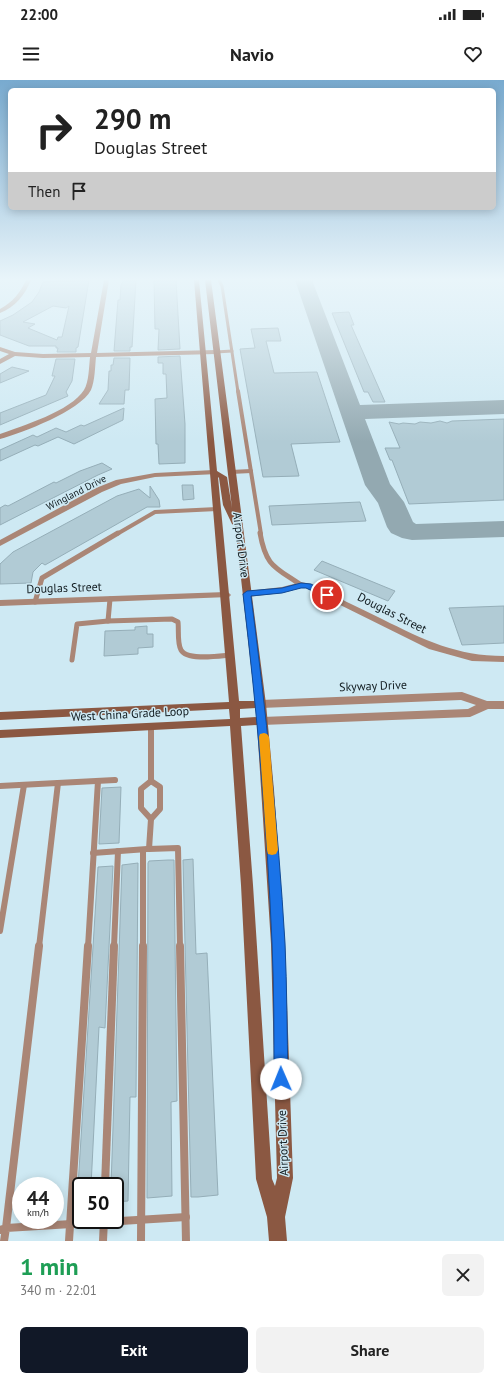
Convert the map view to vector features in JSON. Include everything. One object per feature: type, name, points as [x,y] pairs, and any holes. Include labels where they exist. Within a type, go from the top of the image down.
[{"type":"main road","name":"Airport Drive","points":[[201,334],[226,595],[247,893],[264,1179],[276,1218],[278,1241]]},
{"type":"main road","name":"Airport Drive","points":[[214,334],[261,704],[278,944],[285,1178],[276,1218]]},
{"type":"main road","points":[[214,472],[223,477],[227,505],[239,529]]},
{"type":"main road","name":"West China Grade Loop","points":[[0,716],[261,704]]},
{"type":"main road","name":"West China Grade Loop","points":[[0,734],[262,721]]},
{"type":"street","points":[[0,437],[63,410],[75,404],[85,395],[88,389],[97,334]]},
{"type":"street","points":[[0,349],[14,354],[43,356],[216,352]]},
{"type":"street","points":[[0,362],[14,354]]},
{"type":"street","points":[[63,410],[70,414]]},
{"type":"street","name":"Wingland Drive","points":[[0,543],[99,490],[119,482],[155,475],[214,472]]},
{"type":"street","points":[[247,594],[282,590],[301,585]]},
{"type":"street","name":"Douglas Street","points":[[301,585],[313,588],[422,643],[439,650],[475,658],[504,658]]},
{"type":"street","name":"Douglas Street","points":[[0,603],[226,595]]},
{"type":"street","name":"Skyway Drive","points":[[261,704],[462,696],[486,704],[504,705]]},
{"type":"street","points":[[262,721],[470,713],[486,704]]},
{"type":"lane","points":[[229,334],[263,550],[265,556],[272,565],[301,585]]},
{"type":"lane","points":[[216,352],[232,351]]},
{"type":"lane","points":[[231,472],[251,471]]},
{"type":"lane","points":[[34,602],[42,578],[155,512],[217,509]]},
{"type":"lane","points":[[108,621],[110,599]]},
{"type":"lane","points":[[72,660],[77,624],[108,621],[172,619],[178,622],[180,649],[184,654],[192,657],[230,655]]},
{"type":"lane","points":[[151,726],[151,781]]},
{"type":"lane","points":[[0,786],[115,780]]},
{"type":"lane","points":[[69,1241],[98,781]]},
{"type":"lane","points":[[151,781],[141,789],[141,808],[151,819]]},
{"type":"lane","points":[[141,1241],[146,849],[151,819],[160,809],[160,787],[151,781]]},
{"type":"lane","points":[[4,1241],[3,1229],[58,783]]},
{"type":"lane","points":[[0,931],[24,785]]},
{"type":"lane","points":[[93,853],[178,848],[186,1241]]},
{"type":"lane","points":[[105,1177],[118,852]]},
{"type":"lane","points":[[124,1220],[186,1217]]},
{"type":"lane","points":[[3,1229],[70,1224]]},
{"type":"lane","points":[[103,1241],[104,1229]]},
{"type":"building","points":[[43,334],[57,340],[58,337],[62,337],[63,334],[80,334],[76,352],[57,352],[58,348],[56,348],[56,346],[29,346],[0,335]]},
{"type":"building","points":[[115,334],[133,334],[132,347],[130,347],[130,351],[114,351]]},
{"type":"building","points":[[159,334],[179,334],[180,349],[158,350]]},
{"type":"building","points":[[252,334],[279,334],[281,341],[266,341],[274,373],[317,372],[340,442],[291,444],[299,476],[263,477],[240,349],[255,348]]},
{"type":"building","points":[[341,334],[355,334],[385,402],[373,402],[368,392],[364,392]]},
{"type":"building","points":[[180,356],[185,424],[185,463],[159,464],[158,444],[156,444],[155,399],[167,398],[166,374],[163,374],[163,363],[158,363],[158,357]]},
{"type":"building","points":[[114,358],[130,358],[129,390],[125,390],[124,404],[99,404],[108,390],[109,371],[111,371],[111,365],[113,365]]},
{"type":"building","points":[[56,359],[75,359],[72,381],[66,392],[68,396],[0,425],[0,413],[46,395],[55,376],[52,376]]},
{"type":"building","points":[[12,367],[29,371],[0,383],[0,374]]},
{"type":"building","points":[[124,408],[123,420],[74,444],[58,437],[38,446],[35,445],[0,461],[0,450],[33,435],[37,437],[56,428],[66,432],[81,425],[84,426]]},
{"type":"building","points":[[504,419],[504,500],[409,504],[392,460],[390,460],[385,448],[400,448],[389,422],[399,424],[415,424],[420,422],[431,423],[440,421],[447,423],[452,421]]},
{"type":"building","points":[[102,463],[112,469],[0,525],[0,508],[5,505],[8,506],[54,482],[56,483],[80,471]]},
{"type":"building","points":[[182,485],[193,485],[194,499],[183,500]]},
{"type":"building","points":[[150,486],[159,500],[160,507],[147,507],[45,565],[42,563],[33,572],[31,583],[0,584],[0,564],[13,552],[117,496],[139,489],[150,498]]},
{"type":"building","points":[[360,502],[366,521],[272,525],[269,506]]},
{"type":"building","points":[[322,561],[395,591],[388,601],[314,570]]},
{"type":"building","points":[[504,606],[504,643],[462,645],[449,608]]},
{"type":"building","points":[[147,626],[147,634],[153,634],[153,647],[138,648],[138,654],[104,656],[105,631],[135,630],[135,627]]},
{"type":"building","points":[[121,787],[119,843],[99,844],[102,788]]},
{"type":"building","points":[[193,859],[196,954],[207,953],[218,1195],[198,1197],[191,1197],[183,860]]},
{"type":"building","points":[[174,860],[177,1101],[171,1102],[172,1196],[147,1198],[148,863],[149,861]]},
{"type":"building","points":[[138,863],[136,1097],[130,1097],[128,1201],[124,1201],[124,1177],[111,1177],[122,865]]},
{"type":"building","points":[[113,866],[105,1028],[99,1027],[91,1177],[79,1177],[98,867]]},
{"type":"taxiway","points":[[323,334],[350,409]]},
{"type":"taxiway","points":[[350,409],[357,412],[366,412],[504,407]]},
{"type":"taxiway","points":[[350,409],[378,485],[391,502],[401,527],[412,532],[504,529]]},
{"type":"slow traffic","points":[[264,737],[272,850]]},
{"type":"route","points":[[281,1079],[278,944],[268,790],[261,704],[247,594],[264,593],[301,585],[308,586],[327,595]]}]
